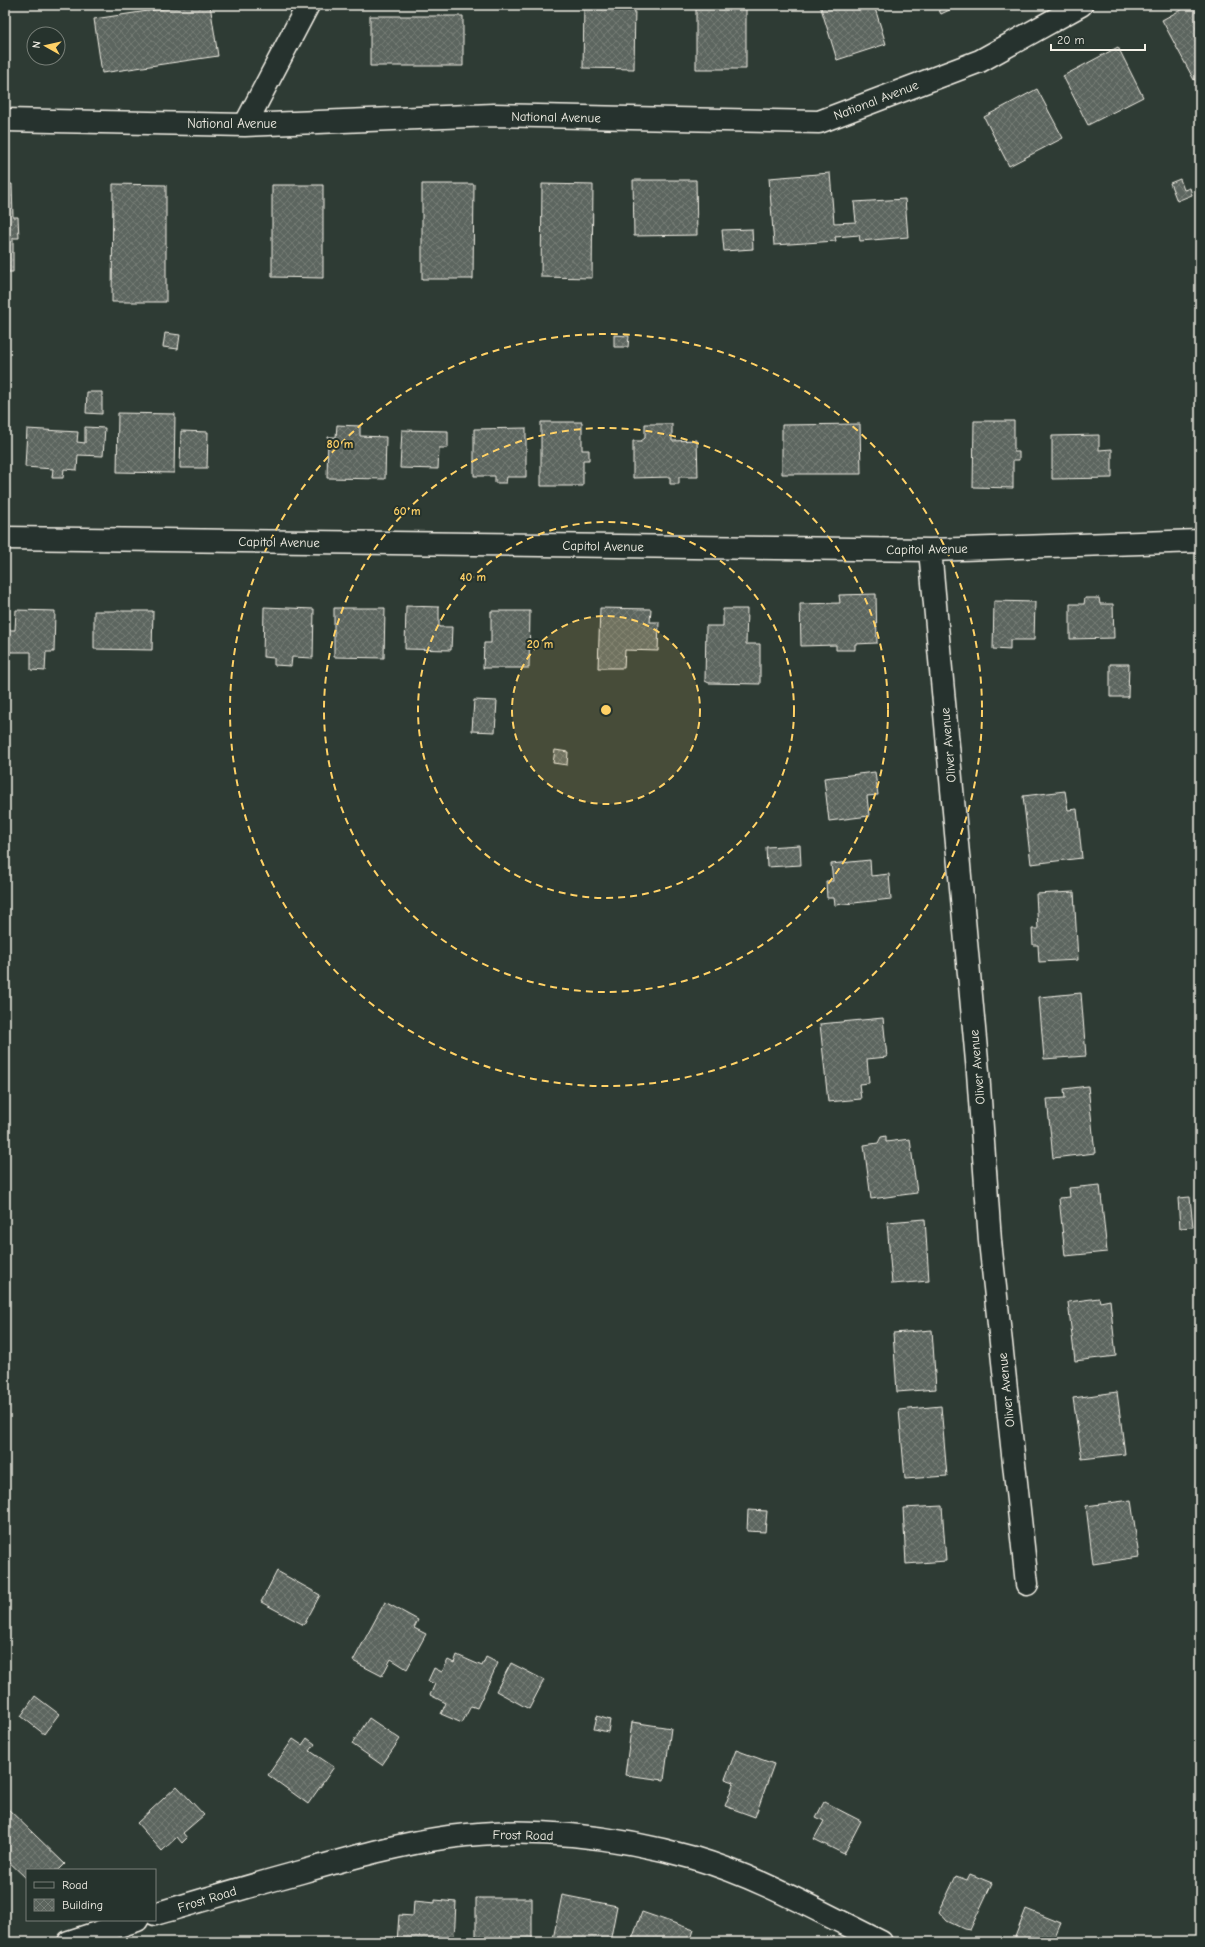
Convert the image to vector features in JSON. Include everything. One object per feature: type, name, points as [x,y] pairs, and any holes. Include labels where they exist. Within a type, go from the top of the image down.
[{"type":"street","points":[[245,125],[308,5]]},
{"type":"street","name":"National Avenue","points":[[5,120],[245,125],[494,115],[819,122],[980,61],[1081,5]]},
{"type":"street","name":"Capitol Avenue","points":[[5,538],[930,550],[1200,541]]},
{"type":"street","name":"Oliver Avenue","points":[[930,550],[978,1072],[990,1241],[1027,1584]]},
{"type":"street","name":"Frost Road","points":[[156,1914],[339,1861],[403,1846],[470,1835],[534,1834],[621,1842],[695,1858],[747,1878],[881,1942]]},
{"type":"street","points":[[69,1942],[133,1921]]},
{"type":"building","points":[[188,5],[210,5],[218,56],[102,73],[94,19]]},
{"type":"building","points":[[584,5],[635,5],[634,69],[583,68]]},
{"type":"building","points":[[696,5],[746,5],[746,69],[696,69]]},
{"type":"building","points":[[820,5],[874,5],[886,44],[837,60]]},
{"type":"building","points":[[936,5],[960,5],[941,14]]},
{"type":"building","points":[[1190,5],[1200,5],[1200,77],[1194,80],[1162,20]]},
{"type":"building","points":[[370,16],[463,16],[463,66],[370,66]]},
{"type":"building","points":[[1118,47],[1143,97],[1088,125],[1063,76]]},
{"type":"building","points":[[1037,89],[1063,138],[1009,166],[984,117]]},
{"type":"building","points":[[830,173],[834,223],[856,222],[854,202],[905,199],[908,237],[860,241],[859,235],[835,237],[836,241],[774,245],[769,178]]},
{"type":"building","points":[[1180,179],[1184,190],[1190,188],[1192,195],[1177,201],[1170,183]]},
{"type":"building","points":[[633,180],[696,180],[697,235],[634,236]]},
{"type":"building","points":[[5,184],[12,184],[13,217],[18,217],[19,238],[13,238],[13,272],[5,272]]},
{"type":"building","points":[[113,184],[166,185],[166,302],[112,302]]},
{"type":"building","points":[[422,184],[474,184],[473,279],[422,279]]},
{"type":"building","points":[[542,184],[593,185],[592,278],[541,277]]},
{"type":"building","points":[[272,185],[323,185],[323,278],[272,277]]},
{"type":"building","points":[[752,229],[753,249],[724,251],[722,230]]},
{"type":"building","points":[[165,333],[180,335],[178,349],[163,347]]},
{"type":"building","points":[[614,335],[629,336],[628,347],[614,347]]},
{"type":"building","points":[[87,392],[102,392],[102,414],[86,413]]},
{"type":"building","points":[[118,413],[175,414],[174,473],[117,472]]},
{"type":"building","points":[[974,421],[1014,421],[1014,452],[1019,452],[1019,460],[1013,460],[1013,488],[973,487]]},
{"type":"building","points":[[541,422],[582,422],[582,450],[589,450],[589,460],[583,460],[583,486],[541,486]]},
{"type":"building","points":[[645,424],[672,424],[672,441],[697,440],[698,477],[679,477],[679,484],[670,484],[670,477],[633,478],[633,441],[641,441],[645,438]]},
{"type":"building","points":[[860,424],[861,474],[782,474],[782,425]]},
{"type":"building","points":[[337,425],[360,426],[360,436],[386,437],[385,479],[327,478],[328,437],[336,437]]},
{"type":"building","points":[[85,427],[105,428],[103,456],[78,455],[77,470],[64,469],[63,478],[52,478],[53,469],[25,467],[27,429],[78,432],[77,442],[85,443]]},
{"type":"building","points":[[526,428],[526,477],[507,477],[506,483],[495,483],[495,476],[474,476],[474,429]]},
{"type":"building","points":[[402,430],[448,431],[448,448],[439,448],[438,469],[400,468]]},
{"type":"building","points":[[181,431],[208,432],[207,468],[180,468]]},
{"type":"building","points":[[1099,435],[1099,450],[1112,449],[1112,478],[1052,479],[1052,436]]},
{"type":"building","points":[[876,594],[877,643],[855,644],[855,650],[836,650],[836,645],[801,646],[800,604],[840,603],[839,595]]},
{"type":"building","points":[[1085,598],[1099,598],[1100,604],[1113,604],[1114,638],[1070,639],[1070,604],[1084,604]]},
{"type":"building","points":[[994,601],[1035,602],[1034,640],[1010,640],[1010,650],[993,649]]},
{"type":"building","points":[[406,606],[439,607],[439,627],[452,627],[451,650],[405,649]]},
{"type":"building","points":[[264,607],[314,609],[313,658],[292,657],[291,666],[274,665],[274,658],[263,657]]},
{"type":"building","points":[[334,608],[385,608],[384,658],[334,657]]},
{"type":"building","points":[[600,608],[651,609],[650,622],[659,622],[658,651],[625,650],[624,668],[598,668]]},
{"type":"building","points":[[723,609],[747,609],[746,644],[760,644],[760,684],[709,683],[705,681],[706,626],[723,626]]},
{"type":"building","points":[[16,610],[55,611],[54,652],[46,652],[45,671],[31,670],[31,652],[5,652],[5,630],[15,630]]},
{"type":"building","points":[[94,611],[153,611],[152,650],[94,649]]},
{"type":"building","points":[[491,611],[530,611],[529,668],[483,668],[484,643],[491,643]]},
{"type":"building","points":[[1110,664],[1129,664],[1128,697],[1110,697]]},
{"type":"building","points":[[474,700],[497,701],[495,732],[472,731]]},
{"type":"building","points":[[555,750],[568,752],[567,765],[553,763]]},
{"type":"building","points":[[875,772],[878,795],[867,796],[869,816],[829,821],[824,778]]},
{"type":"building","points":[[1065,791],[1068,810],[1077,809],[1082,858],[1031,864],[1023,796]]},
{"type":"building","points":[[800,845],[801,865],[767,867],[766,847]]},
{"type":"building","points":[[870,860],[871,876],[889,874],[891,899],[835,905],[834,898],[827,898],[826,881],[833,881],[831,864]]},
{"type":"building","points":[[1074,892],[1078,960],[1039,962],[1038,945],[1033,945],[1032,929],[1038,929],[1036,894]]},
{"type":"building","points":[[1081,993],[1086,1056],[1044,1059],[1039,997]]},
{"type":"building","points":[[883,1018],[887,1057],[867,1059],[869,1083],[859,1084],[861,1099],[828,1102],[820,1024]]},
{"type":"building","points":[[1088,1086],[1095,1153],[1053,1158],[1047,1099],[1065,1098],[1064,1089]]},
{"type":"building","points":[[886,1136],[886,1142],[910,1139],[917,1193],[871,1199],[864,1145],[878,1143],[881,1137]]},
{"type":"building","points":[[1100,1185],[1107,1252],[1065,1256],[1059,1198],[1070,1197],[1069,1188]]},
{"type":"building","points":[[1190,1197],[1193,1227],[1180,1228],[1178,1198]]},
{"type":"building","points":[[925,1219],[929,1281],[892,1284],[887,1222]]},
{"type":"building","points":[[1099,1298],[1100,1302],[1110,1300],[1116,1356],[1075,1361],[1068,1302]]},
{"type":"building","points":[[932,1330],[936,1389],[897,1392],[893,1333]]},
{"type":"building","points":[[1117,1392],[1125,1454],[1082,1459],[1073,1398]]},
{"type":"building","points":[[941,1406],[947,1476],[905,1479],[899,1410]]},
{"type":"building","points":[[1131,1500],[1139,1557],[1093,1564],[1086,1506]]},
{"type":"building","points":[[942,1506],[946,1561],[906,1564],[903,1508]]},
{"type":"building","points":[[748,1510],[767,1511],[765,1532],[747,1531]]},
{"type":"building","points":[[277,1571],[320,1595],[304,1625],[261,1602]]},
{"type":"building","points":[[385,1602],[418,1620],[414,1628],[426,1634],[407,1669],[391,1659],[382,1676],[353,1661]]},
{"type":"building","points":[[457,1655],[482,1666],[486,1657],[498,1663],[477,1708],[471,1706],[462,1723],[441,1714],[446,1703],[430,1695],[435,1684],[428,1681],[434,1668],[442,1672],[448,1660],[454,1663]]},
{"type":"building","points":[[511,1663],[544,1680],[529,1709],[496,1691]]},
{"type":"building","points":[[35,1696],[59,1714],[44,1734],[21,1716]]},
{"type":"building","points":[[597,1716],[610,1720],[608,1732],[594,1729]]},
{"type":"building","points":[[369,1718],[400,1739],[382,1765],[352,1744]]},
{"type":"building","points":[[632,1722],[671,1728],[664,1780],[625,1775]]},
{"type":"building","points":[[307,1738],[315,1744],[310,1751],[334,1767],[308,1804],[268,1775],[293,1739],[302,1745]]},
{"type":"building","points":[[736,1750],[774,1764],[755,1817],[725,1806],[734,1782],[725,1779]]},
{"type":"building","points":[[177,1786],[204,1815],[183,1833],[187,1838],[182,1843],[177,1837],[162,1851],[137,1823]]},
{"type":"building","points":[[824,1802],[861,1821],[844,1854],[814,1839],[824,1821],[816,1817]]},
{"type":"building","points":[[5,1806],[65,1864],[60,1869],[26,1869],[26,1878],[5,1858]]},
{"type":"building","points":[[970,1874],[992,1883],[970,1930],[964,1929],[947,1921],[939,1912],[956,1876],[967,1880]]},
{"type":"building","points":[[562,1895],[617,1906],[610,1942],[571,1942],[553,1939]]},
{"type":"building","points":[[476,1898],[532,1898],[532,1942],[476,1942]]},
{"type":"building","points":[[435,1900],[456,1902],[454,1942],[397,1942],[399,1915],[413,1916],[414,1901],[435,1903]]},
{"type":"building","points":[[1026,1909],[1061,1923],[1053,1942],[1013,1942]]},
{"type":"building","points":[[642,1912],[694,1930],[690,1942],[631,1942]]}]
